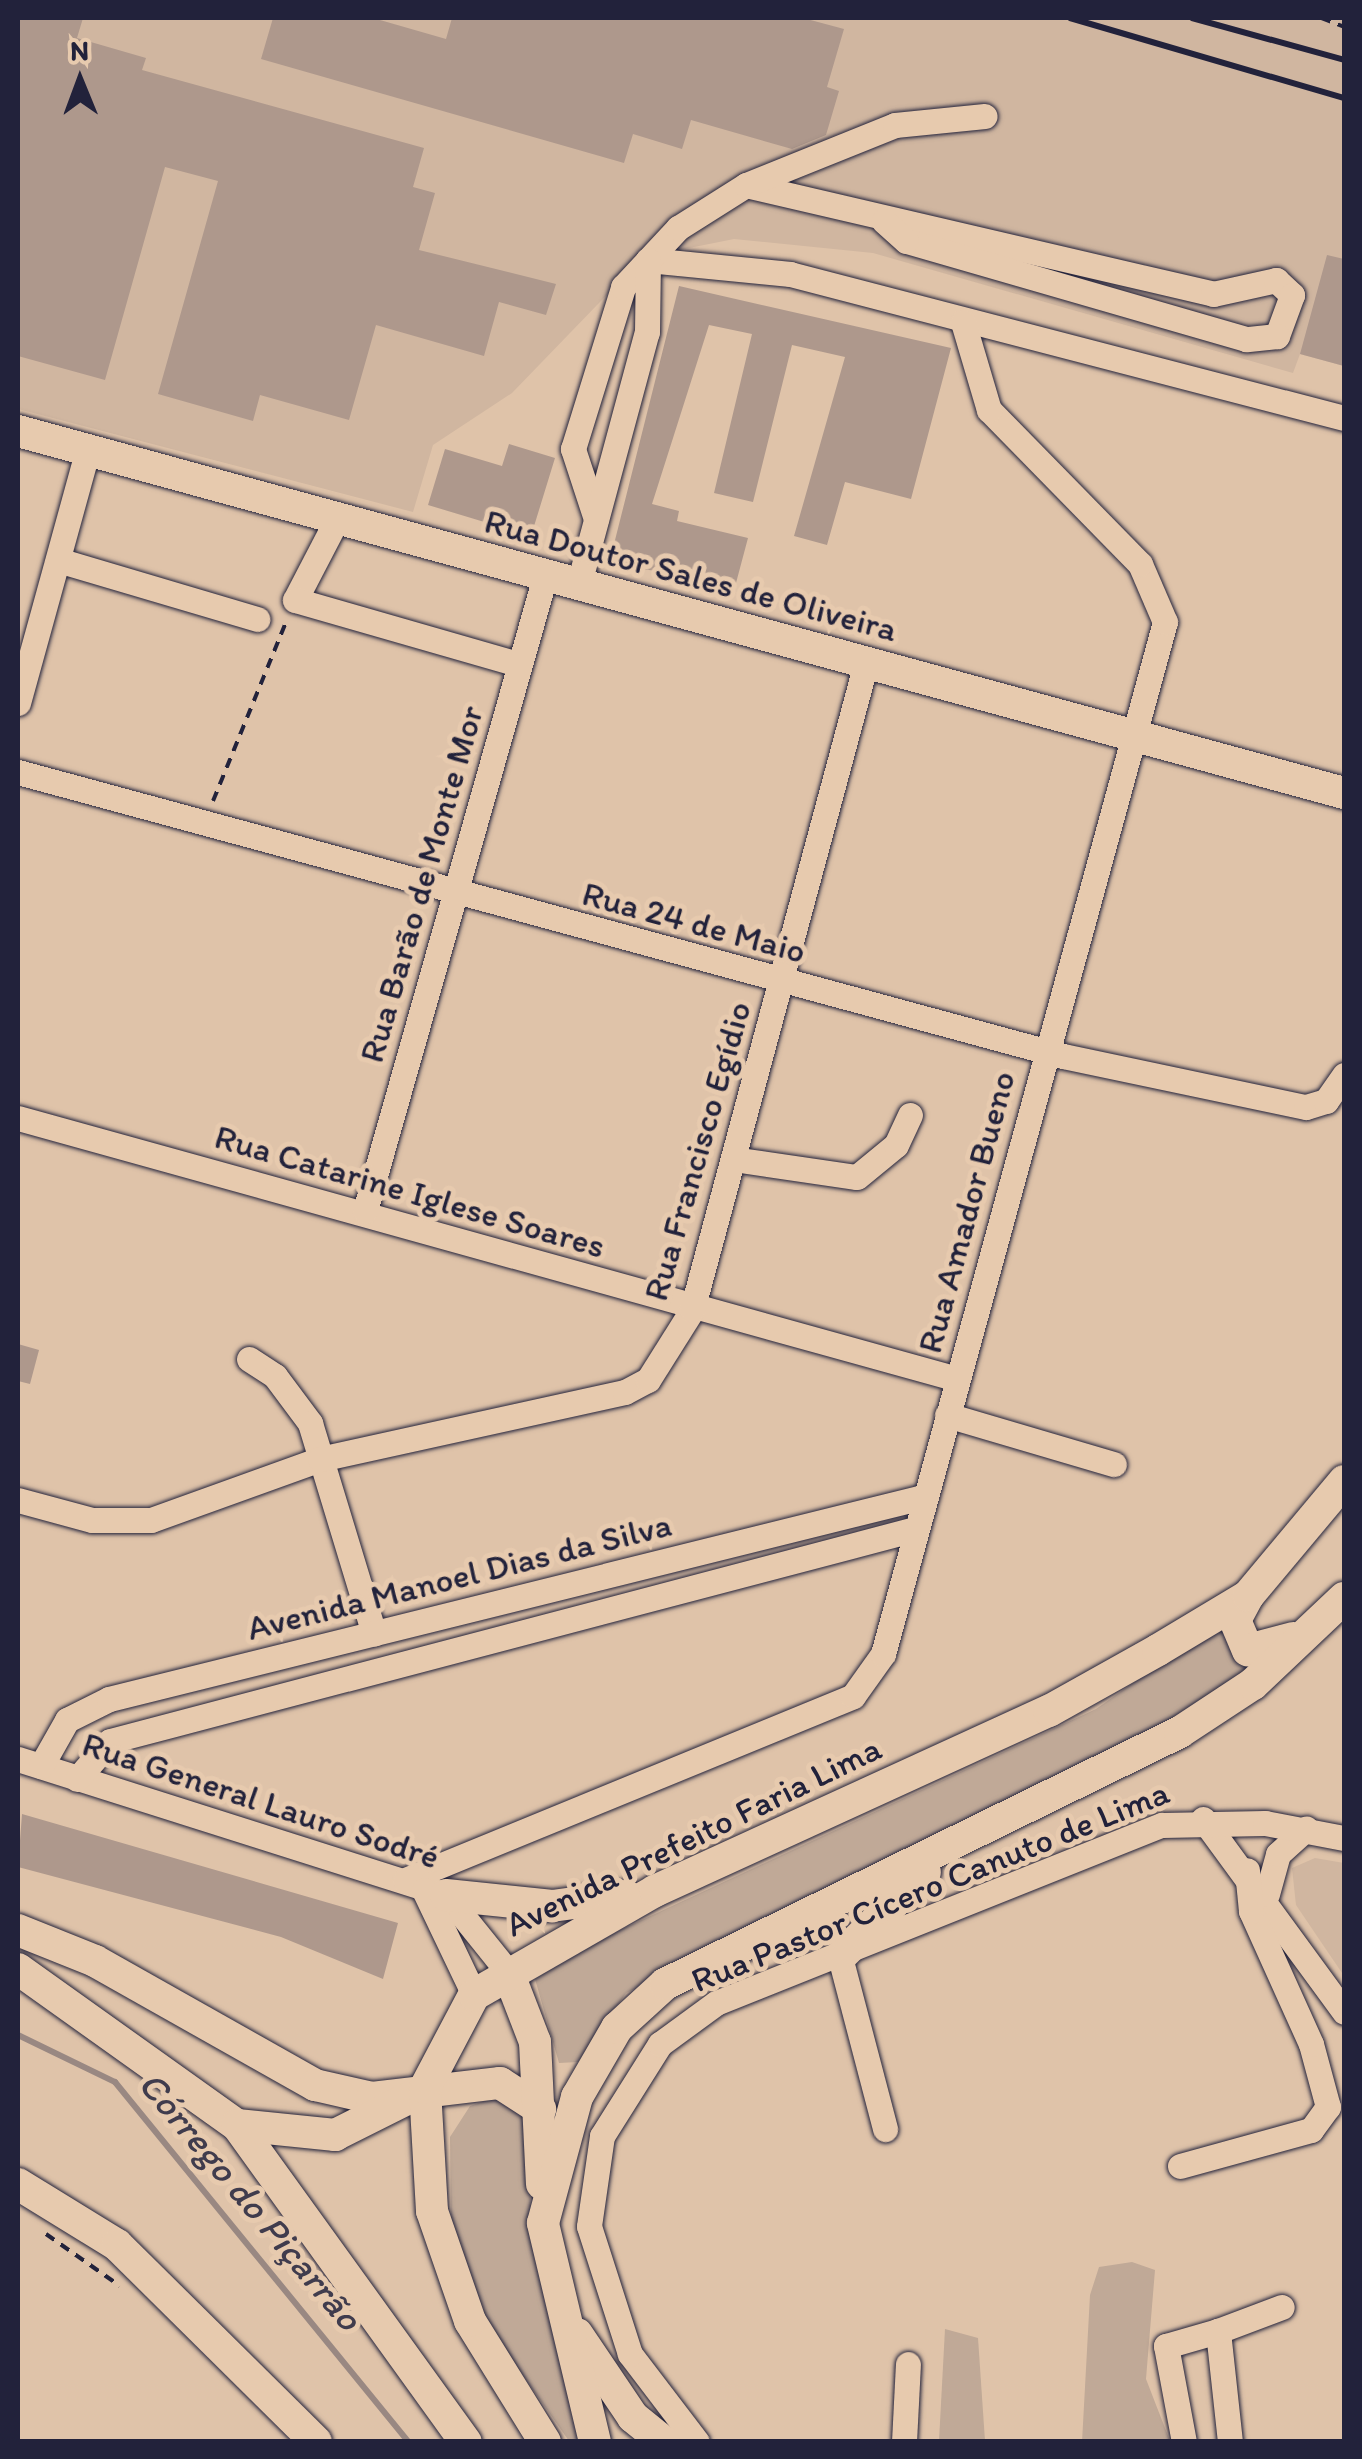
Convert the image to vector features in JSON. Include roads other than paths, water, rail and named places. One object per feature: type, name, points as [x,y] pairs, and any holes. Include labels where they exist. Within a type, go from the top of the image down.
[{"type":"main road","name":"Rua Doutor Sales de Oliveira","points":[[18,431],[336,521],[1344,792]]},
{"type":"main road","name":"Avenida Prefeito Faria Lima","points":[[425,2088],[474,1995],[508,1972],[655,1891],[1048,1710],[1248,1596],[1344,1481]]},
{"type":"main road","points":[[1248,1596],[1236,1620],[1248,1650],[1312,1629]]},
{"type":"main road","points":[[543,2223],[577,2097],[638,2006],[666,1984],[943,1854],[1180,1732],[1312,1629],[1344,1598]]},
{"type":"main road","points":[[840,1957],[943,1854]]},
{"type":"main road","points":[[424,1887],[552,1906],[655,1891]]},
{"type":"main road","points":[[18,1930],[95,1961],[315,2084],[372,2098],[425,2088],[500,2083],[540,2109]]},
{"type":"main road","points":[[18,1969],[238,2126],[466,2442]]},
{"type":"main road","points":[[508,1972],[536,2042],[543,2223],[595,2442]]},
{"type":"main road","points":[[238,2126],[335,2135],[425,2088]]},
{"type":"main road","points":[[425,2088],[439,2246],[508,2393],[545,2442]]},
{"type":"main road","points":[[18,2184],[117,2246],[316,2442]]},
{"type":"main road","points":[[566,2317],[633,2417],[664,2442]]},
{"type":"street","points":[[596,519],[573,450],[609,322],[648,260],[709,203],[746,184],[895,125],[985,116]]},
{"type":"street","points":[[746,184],[884,221],[911,219],[1213,294],[1276,280],[1292,295],[1277,336],[1246,340],[906,240],[884,221]]},
{"type":"street","points":[[648,260],[790,274],[1344,418]]},
{"type":"street","points":[[578,586],[647,332],[648,260]]},
{"type":"street","points":[[609,322],[647,332]]},
{"type":"street","name":"Rua Amador Bueno","points":[[424,1887],[853,1696],[883,1654],[903,1532],[923,1497],[958,1379],[1165,622],[1140,564],[989,410],[963,322]]},
{"type":"street","points":[[18,703],[88,449]]},
{"type":"street","points":[[336,521],[295,600],[518,664]]},
{"type":"street","points":[[58,560],[257,619]]},
{"type":"street","name":"Rua Barão de Monte Mor","points":[[364,1212],[545,576]]},
{"type":"street","name":"Rua Francisco Egídio","points":[[18,1500],[92,1520],[151,1520],[320,1459],[625,1392],[668,1355],[692,1310],[866,663]]},
{"type":"street","name":"Rua 24 de Maio","points":[[18,772],[1045,1052],[1306,1107],[1326,1101],[1344,1075]]},
{"type":"street","points":[[733,1159],[857,1177],[896,1145],[910,1115]]},
{"type":"street","name":"Rua Catarine Iglese Soares","points":[[18,1118],[364,1212],[692,1310],[958,1379]]},
{"type":"street","points":[[250,1359],[300,1402],[374,1634]]},
{"type":"street","points":[[947,1416],[1114,1464]]},
{"type":"street","name":"Avenida Manoel Dias da Silva","points":[[29,1762],[84,1708],[923,1497]]},
{"type":"street","points":[[882,1507],[903,1532]]},
{"type":"street","name":"Avenida Manoel Dias da Silva","points":[[77,1779],[110,1741],[903,1532]]},
{"type":"street","name":"Rua General Lauro Sodré","points":[[29,1762],[424,1887],[508,1972]]},
{"type":"street","name":"Rua Pastor Cícero Canuto de Lima","points":[[1203,1819],[1266,1894],[1344,2012]]},
{"type":"street","name":"Rua Pastor Cícero Canuto de Lima","points":[[697,2442],[652,2388],[610,2312],[588,2226],[602,2136],[629,2081],[686,2020],[1162,1825],[1203,1819],[1265,1823],[1344,1838]]},
{"type":"street","points":[[1180,2166],[1310,2130],[1328,2107],[1312,2044],[1251,1911],[1243,1865],[1265,1823]]},
{"type":"street","points":[[1266,1894],[1278,1854],[1306,1830]]},
{"type":"street","points":[[424,1887],[446,1922],[474,1995]]},
{"type":"street","points":[[840,1957],[885,2129]]},
{"type":"street","points":[[1184,2442],[1166,2346],[1282,2307]]},
{"type":"street","points":[[1218,2331],[1230,2441]]},
{"type":"street","points":[[904,2442],[908,2364]]},
{"type":"waterway","name":"Córrego do Piçarrão","points":[[18,2035],[115,2082],[409,2442]]},
{"type":"railway","points":[[1070,18],[1344,98]]},
{"type":"railway","points":[[1192,18],[1344,60]]}]
